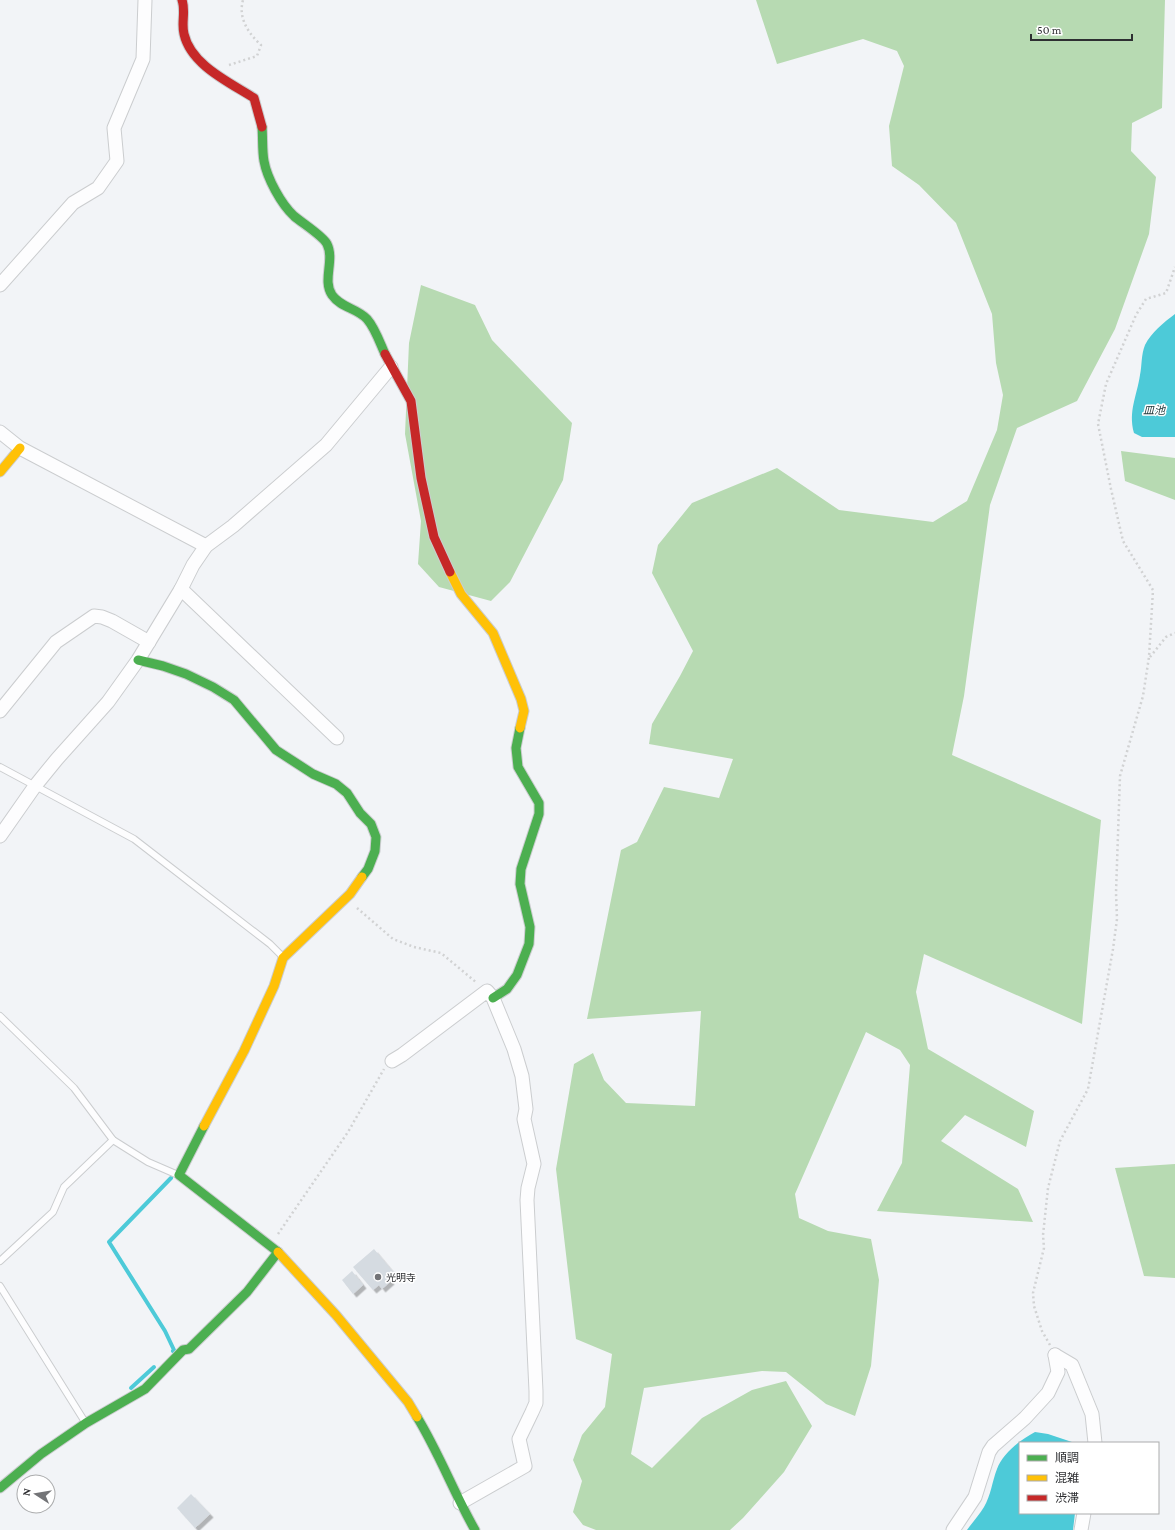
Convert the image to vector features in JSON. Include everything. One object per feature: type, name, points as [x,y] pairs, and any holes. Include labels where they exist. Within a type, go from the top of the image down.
[{"type":"street","points":[[0,285],[73,204],[98,188],[117,161],[114,128],[143,59],[145,0]]},
{"type":"street","points":[[182,0],[184,5],[183,35],[192,52],[211,71],[254,98],[262,124],[264,161],[276,192],[293,215],[326,242],[330,257],[328,284],[331,293],[338,302],[366,318],[372,327],[391,367],[406,390],[411,401],[414,416],[421,478],[434,537],[461,594],[493,633],[521,699],[524,711],[516,748],[518,767],[534,791],[539,803],[537,823],[521,869],[520,884],[530,927],[529,944],[517,975],[508,990],[490,995],[402,1056],[392,1061]]},
{"type":"street","points":[[0,836],[17,814],[35,786],[108,702],[138,660],[206,546],[233,526],[326,444],[391,367]]},
{"type":"street","points":[[0,432],[20,448],[206,546]]},
{"type":"street","points":[[0,472],[20,448]]},
{"type":"street","points":[[181,589],[337,738]]},
{"type":"street","points":[[0,710],[56,642],[94,616],[112,620],[149,642]]},
{"type":"street","points":[[138,660],[164,666],[186,674],[213,687],[234,700],[276,750],[313,774],[336,784],[347,793],[360,813],[371,824],[376,837],[375,851],[368,869],[348,896],[283,958],[274,986],[244,1051],[179,1175],[275,1250],[336,1315],[408,1402],[431,1440],[460,1503],[475,1530]]},
{"type":"street","points":[[460,1503],[526,1466],[519,1439],[536,1402],[532,1284],[527,1200],[534,1158],[524,1119],[526,1109],[522,1076],[514,1049],[490,995]]},
{"type":"street","points":[[0,1488],[41,1454],[86,1423],[145,1389],[184,1350],[189,1348],[247,1292],[275,1250]]},
{"type":"street","points":[[1055,1355],[1072,1365],[1092,1414],[1095,1442]]},
{"type":"street","points":[[953,1530],[975,1497],[988,1452],[1025,1418],[1048,1393],[1058,1372],[1055,1355]]},
{"type":"street","points":[[1081,1530],[1084,1514]]},
{"type":"lane","points":[[0,767],[134,839],[270,944],[283,958]]},
{"type":"lane","points":[[0,1016],[74,1088],[113,1140],[148,1162],[179,1175]]},
{"type":"lane","points":[[0,1261],[53,1212],[64,1187],[113,1140]]},
{"type":"lane","points":[[0,1286],[86,1423]]},
{"type":"path","points":[[211,71],[257,56],[261,45],[251,36],[245,26],[242,6],[244,0]]},
{"type":"path","points":[[1055,1355],[1042,1331],[1034,1306],[1033,1293],[1044,1248],[1043,1235],[1048,1188],[1060,1141],[1088,1089],[1113,949],[1116,919],[1120,776],[1143,696],[1149,657],[1153,590],[1123,541],[1098,424],[1106,384],[1136,315],[1146,299],[1166,293],[1175,267]]},
{"type":"path","points":[[1149,657],[1166,637],[1175,633]]},
{"type":"path","points":[[348,896],[360,911],[392,939],[414,947],[441,953],[490,995]]},
{"type":"path","points":[[275,1250],[274,1240],[348,1132],[380,1076],[392,1061]]},
{"type":"green space","points":[[756,0],[1165,0],[1162,108],[1132,123],[1131,151],[1156,177],[1149,234],[1115,329],[1077,401],[1017,428],[990,505],[964,696],[952,755],[1101,820],[1082,1024],[924,954],[916,992],[928,1049],[1034,1111],[1026,1147],[965,1115],[941,1141],[1018,1189],[1033,1222],[877,1211],[902,1163],[910,1065],[900,1050],[866,1032],[795,1194],[799,1218],[828,1231],[871,1239],[879,1280],[871,1366],[855,1416],[826,1404],[786,1372],[762,1371],[644,1388],[631,1454],[652,1468],[702,1418],[752,1390],[786,1381],[812,1426],[784,1472],[743,1518],[730,1530],[596,1530],[583,1525],[573,1512],[582,1481],[573,1460],[582,1435],[605,1407],[612,1354],[576,1339],[556,1169],[574,1064],[593,1053],[604,1080],[626,1103],[695,1106],[701,1011],[587,1019],[621,850],[637,842],[664,787],[719,798],[733,759],[649,744],[652,724],[693,651],[652,573],[658,545],[692,503],[777,468],[839,510],[933,522],[967,501],[997,430],[1003,395],[996,363],[992,314],[956,223],[919,185],[892,166],[889,126],[904,66],[897,51],[863,39],[777,64]]},
{"type":"green space","points":[[421,285],[475,305],[492,340],[572,423],[563,480],[510,582],[491,601],[439,587],[418,564],[421,521],[405,434],[409,343]]},
{"type":"green space","points":[[1121,451],[1175,458],[1175,500],[1125,481]]},
{"type":"green space","points":[[1175,1164],[1175,1278],[1144,1276],[1115,1168]]},
{"type":"water","name":"皿池","points":[[1175,314],[1175,437],[1142,437],[1134,433],[1132,425],[1132,411],[1139,383],[1142,356],[1145,345],[1154,332]]},
{"type":"water","points":[[1035,1432],[1048,1434],[1072,1442],[1020,1442]]},
{"type":"water","points":[[1019,1442],[1019,1514],[1075,1514],[1073,1530],[967,1530],[986,1502],[1000,1463],[1008,1452]]},
{"type":"building","points":[[374,1249],[394,1273],[388,1277],[391,1281],[382,1289],[379,1285],[373,1290],[353,1267]]},
{"type":"building","points":[[352,1271],[363,1285],[353,1294],[342,1280]]},
{"type":"building","points":[[191,1494],[210,1514],[195,1528],[177,1508]]},
{"type":"waterway","points":[[171,1178],[109,1242],[165,1331],[174,1350],[173,1351]]},
{"type":"waterway","points":[[131,1388],[154,1367]]},
{"type":"traffic: fast","points":[[262,127],[264,161],[268,175],[275,190],[289,211],[325,241],[330,257],[328,283],[332,295],[340,303],[359,312],[367,319],[375,331],[385,354]]},
{"type":"traffic: fast","points":[[138,660],[163,666],[186,674],[213,687],[234,700],[276,750],[313,774],[336,784],[347,793],[360,813],[371,824],[376,837],[375,851],[368,869],[362,877]]},
{"type":"traffic: fast","points":[[493,998],[507,989],[517,975],[529,944],[530,927],[520,884],[521,869],[539,814],[539,803],[518,767],[516,748],[520,728]]},
{"type":"traffic: fast","points":[[204,1126],[179,1175],[278,1252]]},
{"type":"traffic: fast","points":[[0,1488],[41,1454],[86,1423],[145,1389],[183,1350],[189,1349],[247,1292],[278,1252]]},
{"type":"traffic: fast","points":[[417,1417],[475,1530]]},
{"type":"traffic: slow","points":[[0,472],[20,448]]},
{"type":"traffic: slow","points":[[450,572],[461,594],[493,633],[521,699],[524,711],[520,728]]},
{"type":"traffic: slow","points":[[204,1126],[244,1051],[274,986],[283,958],[350,894],[362,877]]},
{"type":"traffic: slow","points":[[278,1252],[336,1315],[408,1402],[417,1417]]},
{"type":"traffic: jam","points":[[182,0],[184,8],[183,30],[188,45],[194,55],[212,72],[254,98],[262,127]]},
{"type":"traffic: jam","points":[[385,354],[411,401],[421,478],[434,537],[450,572]]},
{"type":"place","name":"光明寺","points":[[378,1277]]}]
